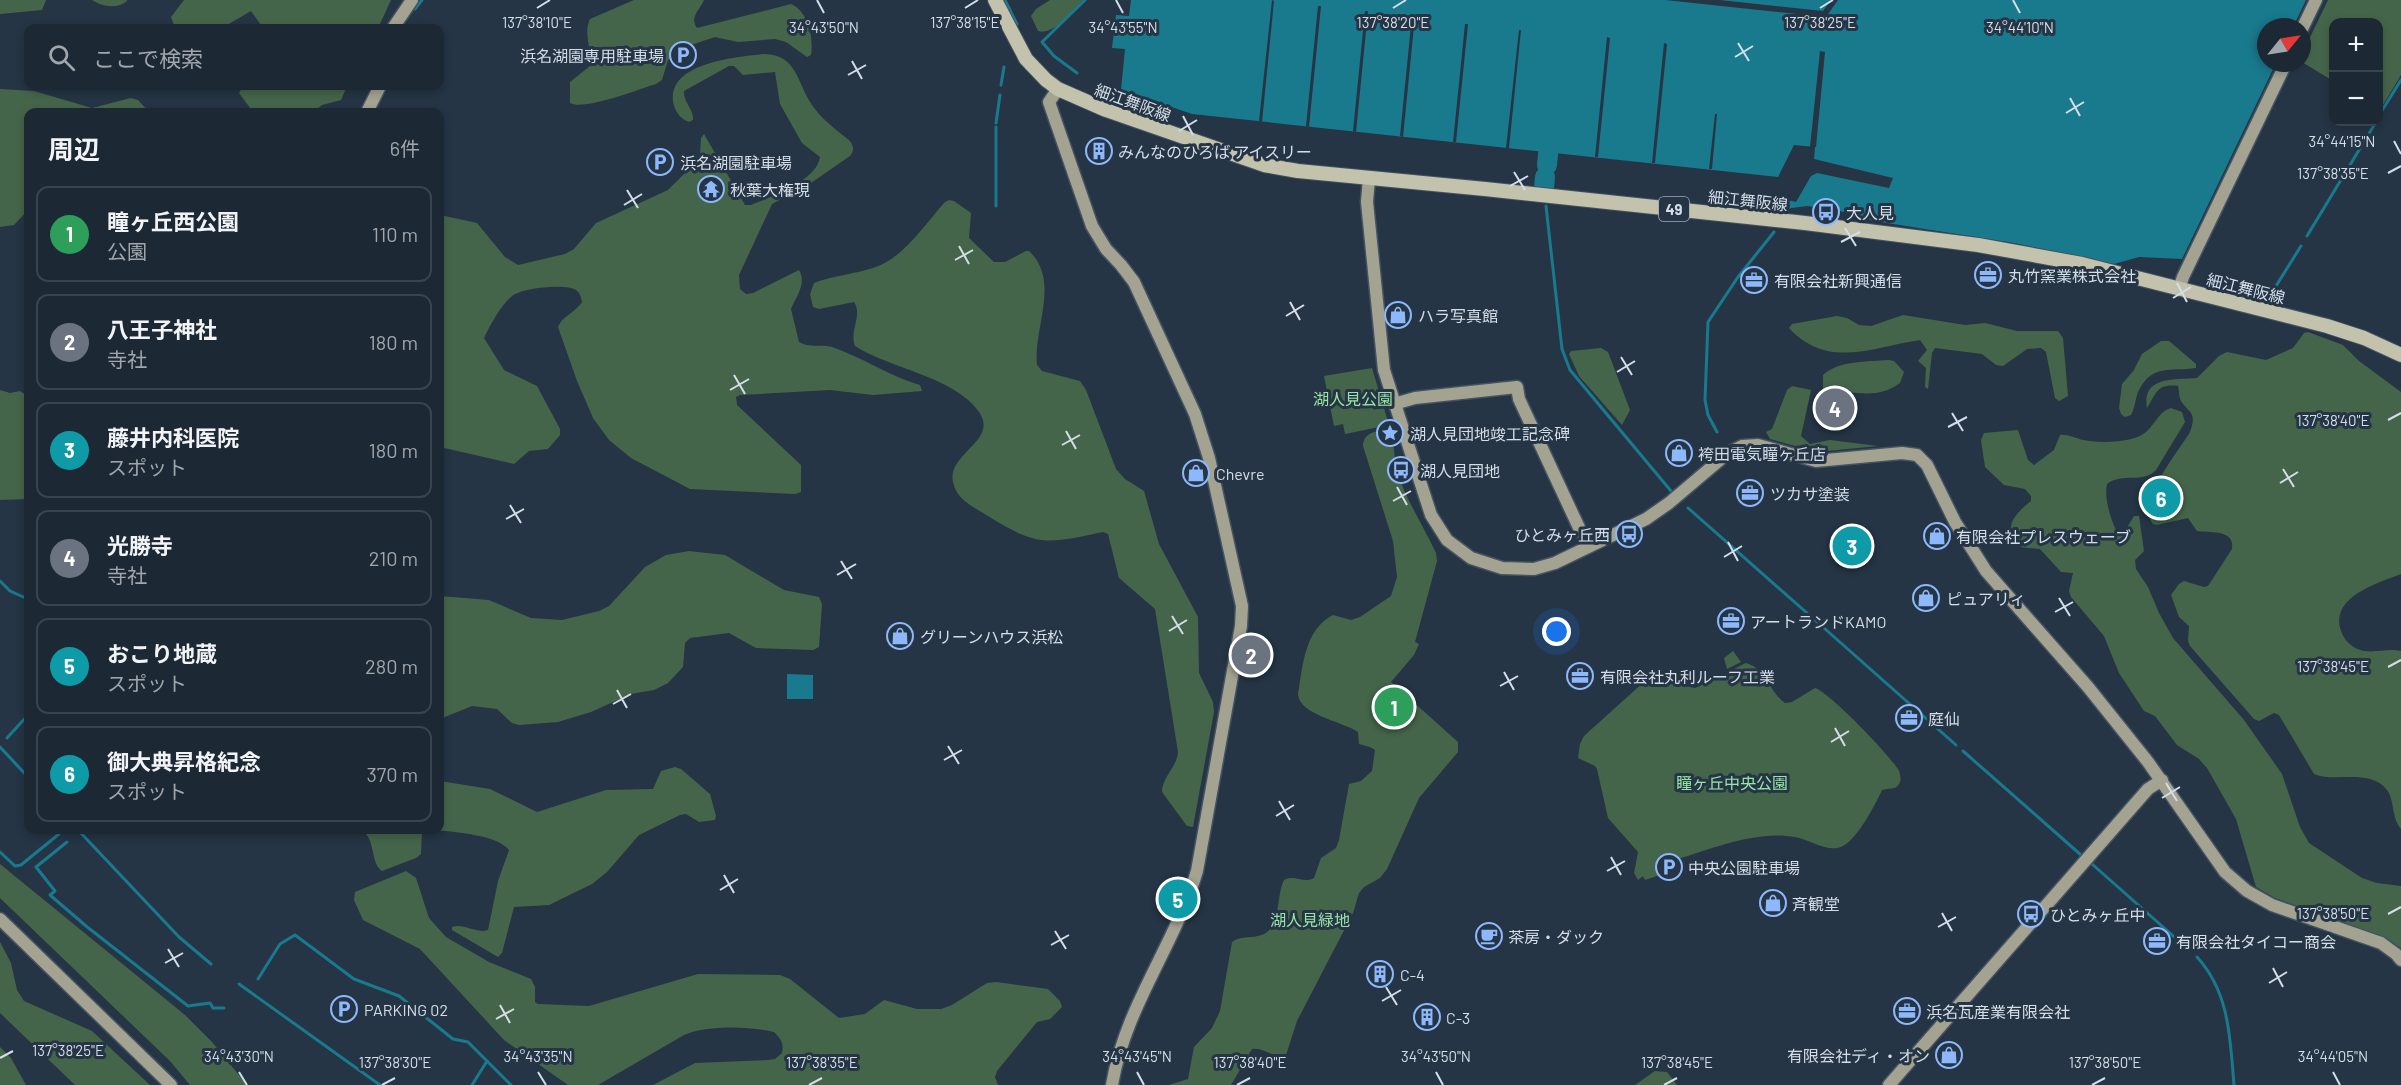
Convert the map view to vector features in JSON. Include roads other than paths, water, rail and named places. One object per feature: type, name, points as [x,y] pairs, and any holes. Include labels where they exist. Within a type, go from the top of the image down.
[{"type":"main road","name":"細江舞阪線","points":[[995,0],[1026,59],[1058,89],[1106,110],[1247,161],[1281,169],[1798,222],[1978,245],[2071,261],[2345,331],[2401,355]]},
{"type":"street","points":[[396,24],[412,0]]},
{"type":"street","points":[[2307,18],[2316,0]]},
{"type":"street","points":[[2180,289],[2182,280],[2282,72]]},
{"type":"street","points":[[1058,89],[1049,102],[1087,214],[1106,249],[1134,282],[1187,395],[1202,434],[1242,606],[1240,636],[1197,871],[1187,900],[1128,1024],[1119,1051],[1112,1085]]},
{"type":"street","points":[[369,108],[378,90]]},
{"type":"street","points":[[1369,178],[1367,202],[1382,359],[1394,404],[1431,515],[1441,532],[1458,550],[1480,562],[1523,570],[1545,567],[1654,514],[1728,453],[1742,446],[1758,445],[1816,461],[1902,453],[1917,455],[1927,465],[1955,522],[1986,571],[2088,687],[2162,780],[2224,872],[2247,891],[2272,905],[2381,943],[2401,960]]},
{"type":"street","points":[[1394,404],[1415,398],[1517,387],[1518,399],[1588,546]]},
{"type":"street","points":[[1889,1085],[2148,789],[2162,780]]},
{"type":"street","points":[[0,919],[171,1085]]},
{"type":"water","points":[[1131,0],[2306,0],[2297,18],[2257,18],[2257,72],[2272,72],[2182,259],[2139,257],[2114,264],[2014,243],[1874,221],[1833,209],[1807,206],[1785,209],[1782,205],[1784,201],[1796,202],[1811,176],[1817,173],[1889,188],[1893,178],[1814,159],[1815,147],[1794,145],[1778,177],[1192,114],[1121,90],[1125,49],[1112,48],[1116,15],[1129,16]]},
{"type":"water","points":[[787,674],[813,675],[813,699],[787,699]]},
{"type":"waterway","points":[[415,9],[422,0]]},
{"type":"waterway","points":[[1005,0],[1017,24]]},
{"type":"waterway","points":[[1077,73],[1054,56],[1042,42],[1085,0]]},
{"type":"waterway","points":[[1001,85],[1004,67]]},
{"type":"waterway","points":[[2383,109],[2401,80]]},
{"type":"waterway","points":[[996,123],[1000,95]]},
{"type":"waterway","points":[[1547,165],[1551,126]]},
{"type":"waterway","points":[[2307,236],[2374,126]]},
{"type":"waterway","points":[[996,127],[996,206]]},
{"type":"waterway","points":[[1544,188],[1545,177]]},
{"type":"waterway","points":[[1546,206],[1562,349],[1570,370],[1671,491]]},
{"type":"waterway","points":[[1717,432],[1708,415],[1705,400],[1708,322],[1738,277],[1774,232]]},
{"type":"waterway","points":[[2276,286],[2301,246]]},
{"type":"waterway","points":[[1688,508],[1807,613]]},
{"type":"waterway","points":[[0,581],[10,591],[24,597]]},
{"type":"waterway","points":[[1815,620],[1956,745]]},
{"type":"waterway","points":[[7,738],[24,719]]},
{"type":"waterway","points":[[0,747],[24,773]]},
{"type":"waterway","points":[[1963,751],[2081,855]]},
{"type":"waterway","points":[[0,852],[15,866],[21,865],[59,834]]},
{"type":"waterway","points":[[82,834],[179,937],[211,964]]},
{"type":"waterway","points":[[67,842],[36,867],[55,891],[50,895],[188,1006],[210,1003],[213,1008],[224,1008]]},
{"type":"waterway","points":[[2092,864],[2189,950]]},
{"type":"waterway","points":[[258,979],[280,944],[295,935],[354,979],[399,996],[453,1039],[468,1042],[511,1085]]},
{"type":"waterway","points":[[2197,957],[2208,971],[2222,1001],[2229,1034],[2234,1085]]},
{"type":"waterway","points":[[239,984],[380,1085]]},
{"type":"waterway","points":[[472,1085],[487,1061]]},
{"type":"place","name":"浜名湖園専用駐車場","points":[[683,55]]},
{"type":"place","name":"みんなのひろば アイスリー","points":[[1099,151]]},
{"type":"place","name":"浜名湖園駐車場","points":[[660,162]]},
{"type":"place","name":"秋葉大権現","points":[[711,189]]},
{"type":"place","name":"大人見","points":[[1826,212]]},
{"type":"place","name":"丸竹窯業株式会社","points":[[1988,275]]},
{"type":"place","name":"有限会社新興通信","points":[[1754,280]]},
{"type":"place","name":"ハラ写真館","points":[[1398,315]]},
{"type":"place","name":"光勝寺","points":[[1835,408]]},
{"type":"place","name":"湖人見団地竣工記念碑","points":[[1390,433]]},
{"type":"place","name":"袴田電気瞳ヶ丘店","points":[[1679,453]]},
{"type":"place","name":"湖人見団地","points":[[1401,470]]},
{"type":"place","name":"Chevre","points":[[1196,473]]},
{"type":"place","name":"ツカサ塗装","points":[[1750,493]]},
{"type":"place","name":"御大典昇格紀念","points":[[2161,498]]},
{"type":"place","name":"ひとみヶ丘西","points":[[1629,534]]},
{"type":"place","name":"有限会社プレスウェーブ","points":[[1937,536]]},
{"type":"place","name":"藤井内科医院","points":[[1852,546]]},
{"type":"place","name":"ピュアリィ","points":[[1926,598]]},
{"type":"place","name":"アートランドKAMO","points":[[1731,621]]},
{"type":"place","name":"グリーンハウス浜松","points":[[900,636]]},
{"type":"place","name":"八王子神社","points":[[1251,655]]},
{"type":"place","name":"有限会社丸利ルーフ工業","points":[[1580,676]]},
{"type":"place","name":"瞳ヶ丘西公園","points":[[1394,707]]},
{"type":"place","name":"庭仙","points":[[1909,718]]},
{"type":"place","name":"中央公園駐車場","points":[[1669,867]]},
{"type":"place","name":"おこり地蔵","points":[[1178,899]]},
{"type":"place","name":"斉観堂","points":[[1773,903]]},
{"type":"place","name":"ひとみヶ丘中","points":[[2031,914]]},
{"type":"place","name":"茶房・ダック","points":[[1489,936]]},
{"type":"place","name":"有限会社タイコー商会","points":[[2157,941]]},
{"type":"place","name":"C-4","points":[[1380,974]]},
{"type":"place","name":"PARKING 02","points":[[344,1009]]},
{"type":"place","name":"浜名瓦産業有限会社","points":[[1907,1011]]},
{"type":"place","name":"C-3","points":[[1427,1017]]},
{"type":"place","name":"有限会社ディ・オン","points":[[1949,1055]]},
{"type":"park label","name":"湖人見公園","points":[[1353,398]]},
{"type":"park label","name":"瞳ヶ丘中央公園","points":[[1732,782]]},
{"type":"park label","name":"湖人見緑地","points":[[1310,919]]}]
